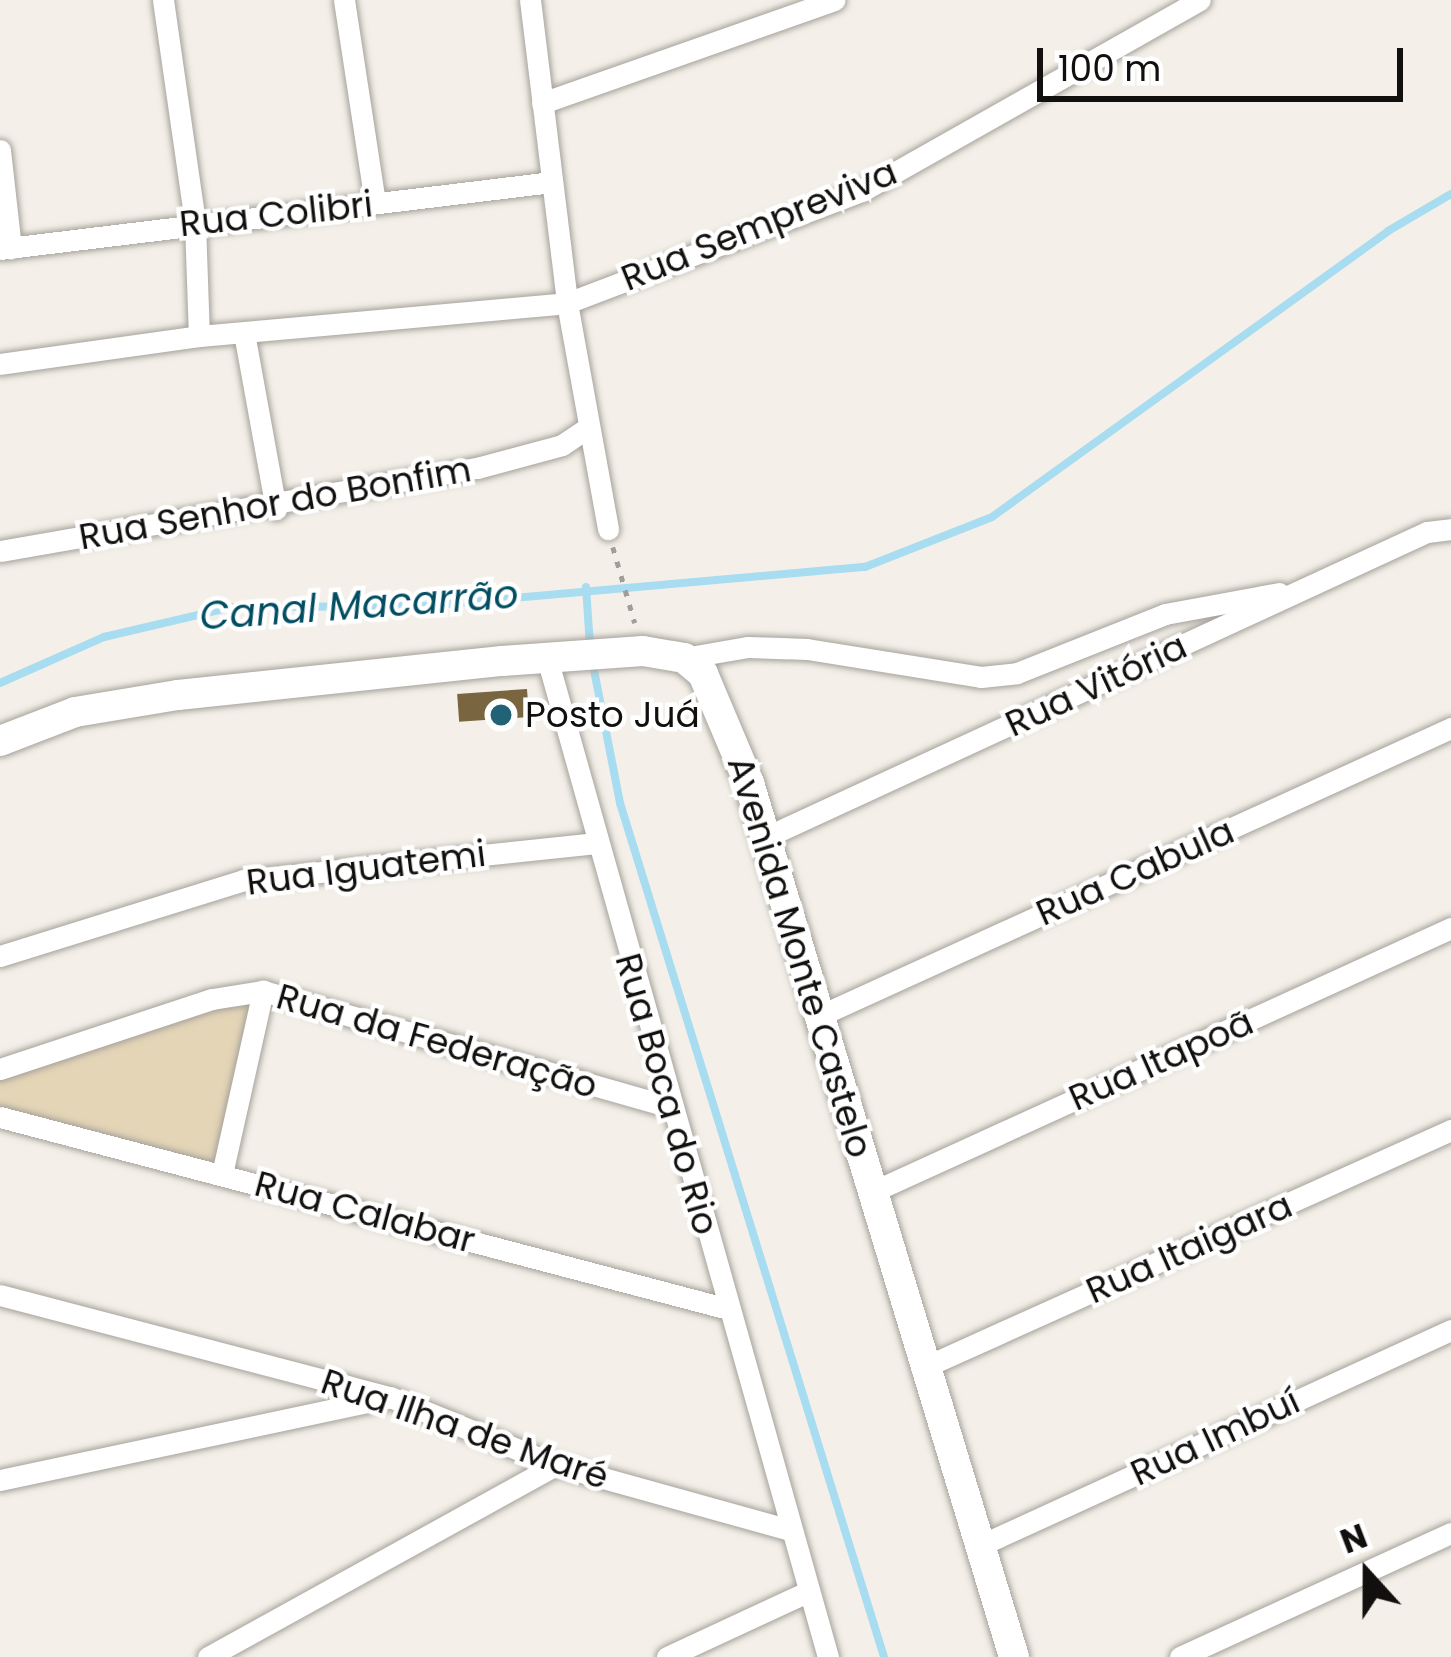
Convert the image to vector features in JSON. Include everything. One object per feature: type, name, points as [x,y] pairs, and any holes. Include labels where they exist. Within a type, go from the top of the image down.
[{"type":"street","points":[[163,0],[195,223],[199,336]]},
{"type":"street","points":[[344,0],[375,203]]},
{"type":"street","points":[[530,0],[567,303],[608,529]]},
{"type":"street","points":[[542,103],[834,0]]},
{"type":"street","name":"Rua Sempreviva","points":[[0,364],[199,336],[567,303],[862,191],[1200,0]]},
{"type":"street","points":[[0,150],[5,249]]},
{"type":"street","name":"Rua Colibri","points":[[5,249],[552,182]]},
{"type":"street","points":[[244,333],[276,508]]},
{"type":"street","name":"Rua Senhor do Bonfim","points":[[0,551],[276,508],[549,448],[590,428]]},
{"type":"street","name":"Rua Vitória","points":[[764,838],[1427,532],[1451,529]]},
{"type":"street","points":[[0,742],[75,712],[178,695],[609,651],[684,658],[748,647],[808,649],[1000,675],[1050,664],[1197,604],[1303,589]]},
{"type":"street","name":"Rua Boca do Rio","points":[[561,656],[598,843],[667,1106],[829,1657]]},
{"type":"street","name":"Avenida Monte Castelo","points":[[684,658],[712,684],[764,838],[1014,1657]]},
{"type":"street","name":"Rua Cabula","points":[[820,1016],[1451,728]]},
{"type":"street","name":"Rua Iguatemi","points":[[0,956],[244,880],[598,843]]},
{"type":"street","name":"Rua Itapoã","points":[[872,1192],[1451,928]]},
{"type":"street","points":[[222,1174],[263,992]]},
{"type":"street","name":"Rua da Federação","points":[[0,1070],[212,999],[263,992],[667,1106]]},
{"type":"street","name":"Rua Calabar","points":[[0,1117],[728,1309]]},
{"type":"street","name":"Rua Itaigara","points":[[927,1366],[1451,1130]]},
{"type":"street","name":"Rua Ilha de Maré","points":[[0,1295],[390,1397],[556,1465],[790,1530]]},
{"type":"street","name":"Rua Imbuí","points":[[979,1546],[1451,1330]]},
{"type":"street","points":[[0,1480],[390,1397]]},
{"type":"street","points":[[208,1657],[556,1465]]},
{"type":"street","points":[[1180,1657],[1451,1533]]},
{"type":"street","points":[[667,1657],[807,1592]]},
{"type":"path","points":[[614,554],[629,602]]},
{"type":"shaded area","points":[[255,997],[216,1164],[0,1109],[0,1080]]},
{"type":"building","points":[[527,689],[529,717],[459,722],[457,694]]},
{"type":"waterway","name":"Canal Macarrão","points":[[0,683],[104,637],[232,607],[425,606],[865,567],[992,517],[1388,231],[1451,194]]},
{"type":"waterway","points":[[586,587],[590,645]]},
{"type":"waterway","points":[[592,660],[620,803],[884,1657]]},
{"type":"place","name":"Posto Juá","points":[[501,715]]}]
